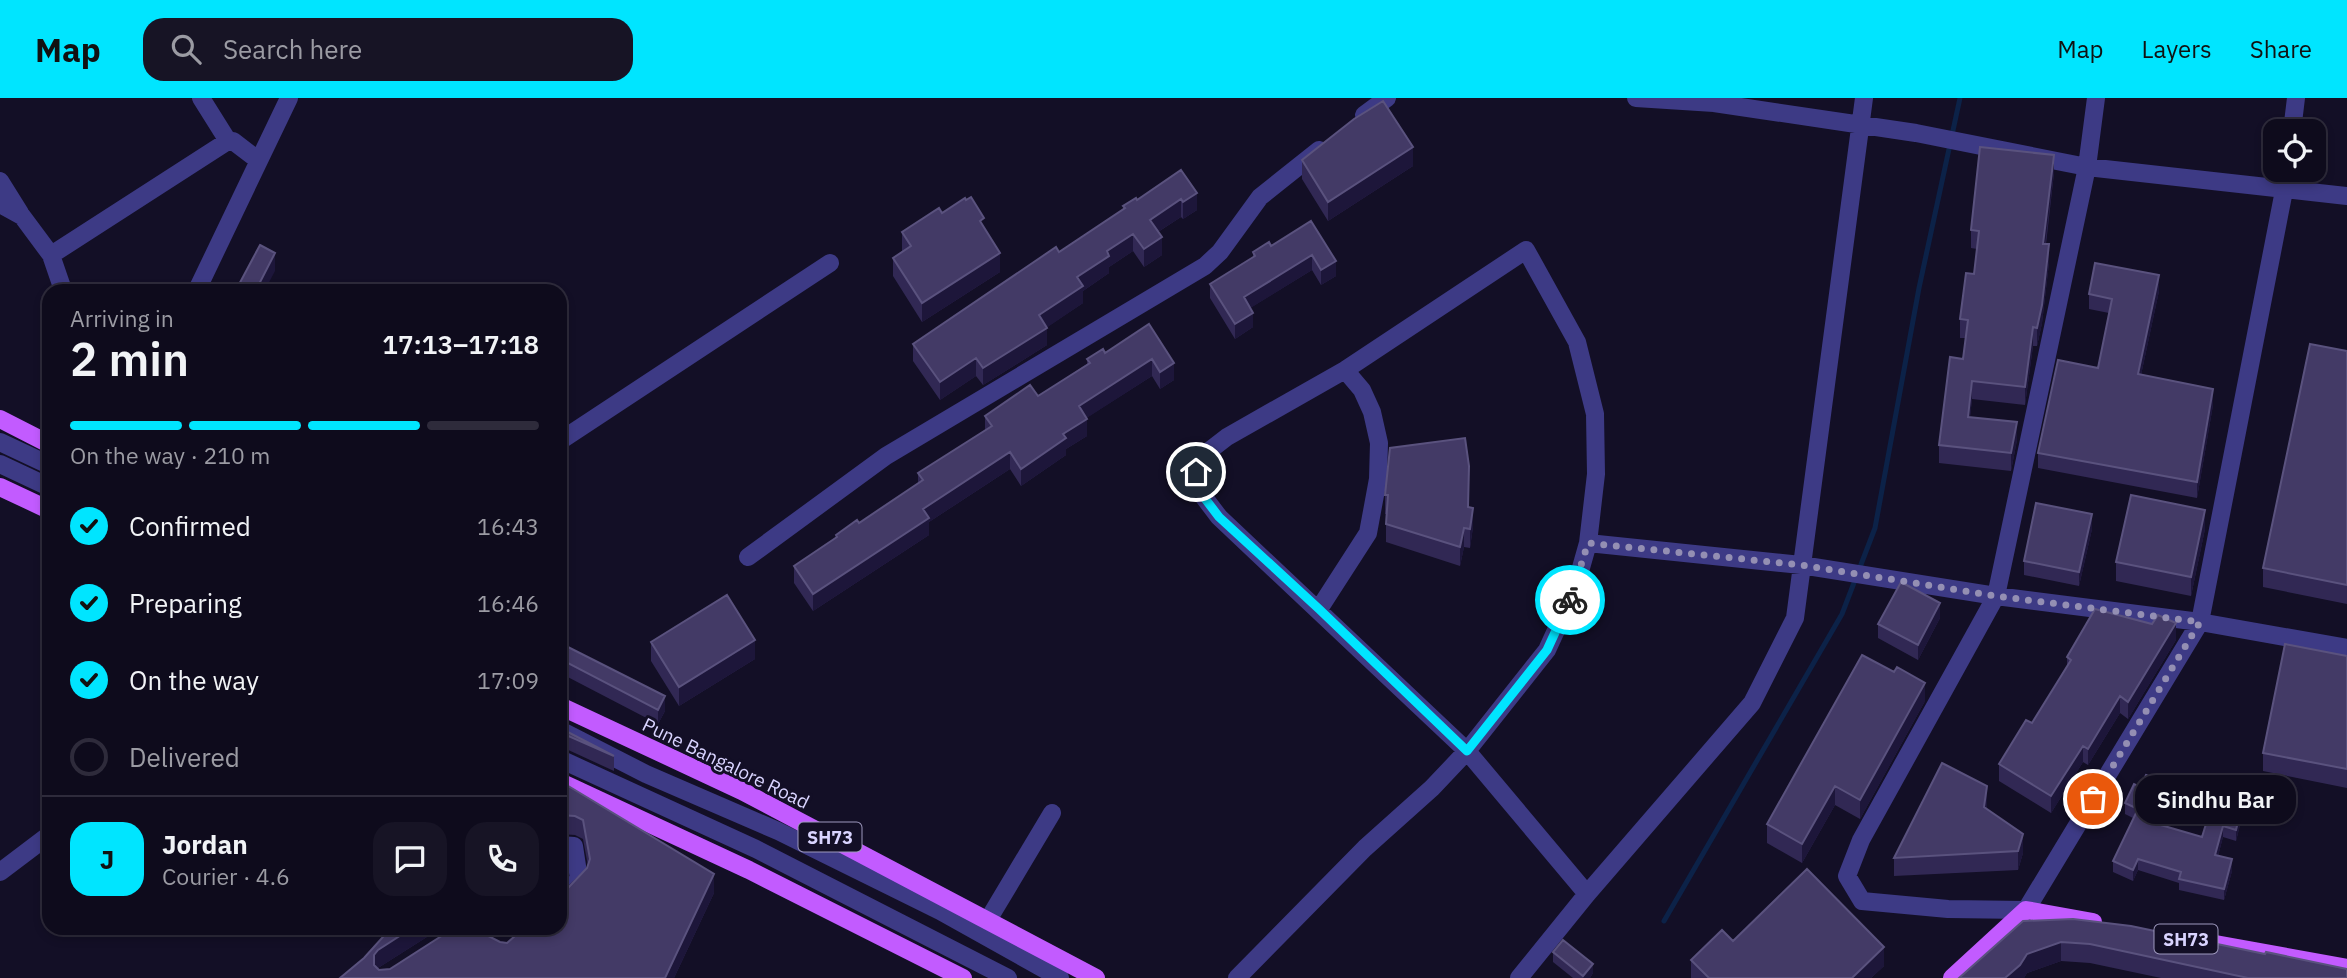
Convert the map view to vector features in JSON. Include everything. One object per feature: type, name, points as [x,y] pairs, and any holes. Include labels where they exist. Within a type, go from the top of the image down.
[{"type":"main road","points":[[0,419],[42,437]]},
{"type":"main road","points":[[0,487],[42,507]]},
{"type":"main road","name":"Pune Bangalore Road","points":[[567,709],[742,791],[1096,978]]},
{"type":"main road","points":[[567,785],[750,870],[951,976]]},
{"type":"main road","points":[[1952,978],[2026,911],[2106,925]]},
{"type":"main road","name":"SH73","points":[[2186,939],[2347,968]]},
{"type":"street","points":[[201,98],[228,141]]},
{"type":"street","points":[[200,284],[289,98]]},
{"type":"street","points":[[1355,122],[1387,98]]},
{"type":"street","points":[[1636,98],[1715,101],[1916,133],[2087,167],[2347,196]]},
{"type":"street","points":[[1519,978],[1587,894],[1752,704],[1795,618],[1864,98]]},
{"type":"street","points":[[2096,98],[2087,167],[1996,596],[1861,840],[1847,876],[1862,901],[1948,909],[2026,911],[2200,622],[2287,182]]},
{"type":"street","points":[[2293,119],[2296,98]]},
{"type":"street","points":[[748,557],[886,456],[1205,266],[1220,252],[1260,197],[1334,139]]},
{"type":"street","points":[[51,256],[228,141],[233,141],[258,160]]},
{"type":"street","points":[[0,181],[51,256],[61,284]]},
{"type":"street","points":[[0,204],[22,216]]},
{"type":"street","points":[[1237,978],[1356,857],[1432,788],[1467,751],[1547,650],[1575,589],[1588,543],[1596,474],[1595,414],[1577,341],[1526,250],[1345,370],[1227,437],[1205,454],[1196,472],[1200,492],[1219,517],[1467,751],[1587,894]]},
{"type":"street","points":[[567,436],[830,262]]},
{"type":"street","points":[[1319,609],[1368,533],[1378,479],[1379,443],[1371,412],[1362,390],[1345,370]]},
{"type":"street","points":[[0,442],[42,463]]},
{"type":"street","points":[[0,464],[42,484]]},
{"type":"street","points":[[1588,543],[1824,568],[1996,596],[2200,622],[2347,648]]},
{"type":"street","points":[[567,734],[646,774],[790,837],[940,911],[1060,978]]},
{"type":"street","points":[[567,762],[756,849],[1008,978]]},
{"type":"street","points":[[988,920],[1052,813]]},
{"type":"street","points":[[0,872],[42,840]]},
{"type":"street","points":[[567,846],[573,846],[579,879],[567,891]]},
{"type":"building","points":[[1383,101],[1413,147],[1328,202],[1302,160],[1354,119]]},
{"type":"building","points":[[1980,147],[2054,155],[2043,244],[2049,244],[2042,305],[2037,328],[2033,327],[2025,387],[1972,381],[1968,417],[2017,422],[2011,453],[1939,445],[1950,357],[1963,359],[1968,320],[1960,319],[1966,273],[1974,274],[1979,231],[1971,230]]},
{"type":"building","points":[[1181,170],[1197,193],[1183,202],[1181,199],[1150,220],[1162,237],[1144,249],[1133,234],[1107,251],[1109,256],[1077,277],[1083,286],[1039,315],[1047,328],[983,368],[976,358],[940,382],[913,344],[1056,247],[1059,252],[1125,208],[1123,206],[1136,198],[1137,200]]},
{"type":"building","points":[[971,197],[984,218],[980,221],[1000,253],[922,303],[893,258],[911,246],[902,232],[939,208],[942,213]]},
{"type":"building","points":[[1311,221],[1336,261],[1321,270],[1312,255],[1244,297],[1253,313],[1235,324],[1210,284],[1255,256],[1253,252],[1269,242],[1271,246]]},
{"type":"building","points":[[260,245],[275,253],[259,284],[239,284]]},
{"type":"building","points":[[2095,263],[2159,275],[2138,374],[2213,389],[2197,482],[2038,453],[2058,360],[2098,368],[2112,299],[2089,294]]},
{"type":"building","points":[[1149,324],[1174,363],[1160,372],[1152,359],[1079,406],[1087,419],[1063,434],[1066,438],[1021,469],[1010,452],[923,509],[929,518],[813,594],[794,566],[857,520],[859,523],[923,480],[918,473],[992,426],[985,416],[1030,385],[1038,396],[1090,363],[1087,359],[1103,349],[1105,353]]},
{"type":"building","points":[[2310,344],[2347,351],[2347,585],[2263,568]]},
{"type":"building","points":[[1465,438],[1469,466],[1468,507],[1473,508],[1470,529],[1464,528],[1460,547],[1386,524],[1388,495],[1385,495],[1390,448]]},
{"type":"building","points":[[2131,495],[2205,510],[2191,577],[2116,562]]},
{"type":"building","points":[[2036,503],[2092,514],[2079,572],[2024,561]]},
{"type":"building","points":[[1901,582],[1940,603],[1918,645],[1878,624]]},
{"type":"building","points":[[727,595],[755,640],[679,687],[651,642]]},
{"type":"building","points":[[2095,609],[2152,624],[2158,615],[2176,623],[2128,702],[2120,696],[2088,749],[2083,746],[2051,796],[1999,764],[2026,720],[2032,723],[2071,660],[2067,657]]},
{"type":"building","points":[[2285,644],[2347,656],[2347,769],[2263,753]]},
{"type":"building","points":[[567,647],[665,696],[658,710],[567,663]]},
{"type":"building","points":[[1862,655],[1894,672],[1897,667],[1925,683],[1860,800],[1835,786],[1802,844],[1767,824]]},
{"type":"building","points":[[567,732],[614,756],[567,735]]},
{"type":"building","points":[[1942,763],[1987,786],[1984,807],[2023,834],[2018,851],[1894,858]]},
{"type":"building","points":[[2146,775],[2172,786],[2154,823],[2202,837],[2209,814],[2212,815],[2223,775],[2245,781],[2236,830],[2223,826],[2215,855],[2232,859],[2224,889],[2179,879],[2181,872],[2138,859],[2133,870],[2113,861],[2138,809],[2125,803],[2134,784],[2140,787]]},
{"type":"building","points":[[567,785],[714,874],[665,978],[340,978],[364,958],[385,935],[401,935],[374,955],[374,965],[379,970],[390,969],[443,935],[486,935],[507,943],[516,935],[567,935],[567,888],[587,868],[590,859],[583,820],[567,815]]},
{"type":"building","points":[[1807,869],[1884,947],[1852,978],[1709,978],[1691,960],[1722,930],[1733,941]]},
{"type":"building","points":[[2073,919],[2131,926],[2347,969],[2347,978],[2248,978],[2090,944],[2061,942],[2027,954],[2020,965],[2005,978],[1959,978],[2023,921]]},
{"type":"building","points":[[1563,940],[1593,964],[1583,976],[1553,952]]},
{"type":"waterway","points":[[1664,921],[1842,614],[1875,528],[1919,288],[1960,98]]},
{"type":"way so far","points":[[1570,600],[1588,543],[1801,565],[1996,596],[2200,622],[2093,799]]},
{"type":"place","name":"Sindhu Bar","points":[[2093,799]]},
{"type":"route","points":[[1196,472],[1200,492],[1219,517],[1467,751],[1547,650],[1570,600]]}]
